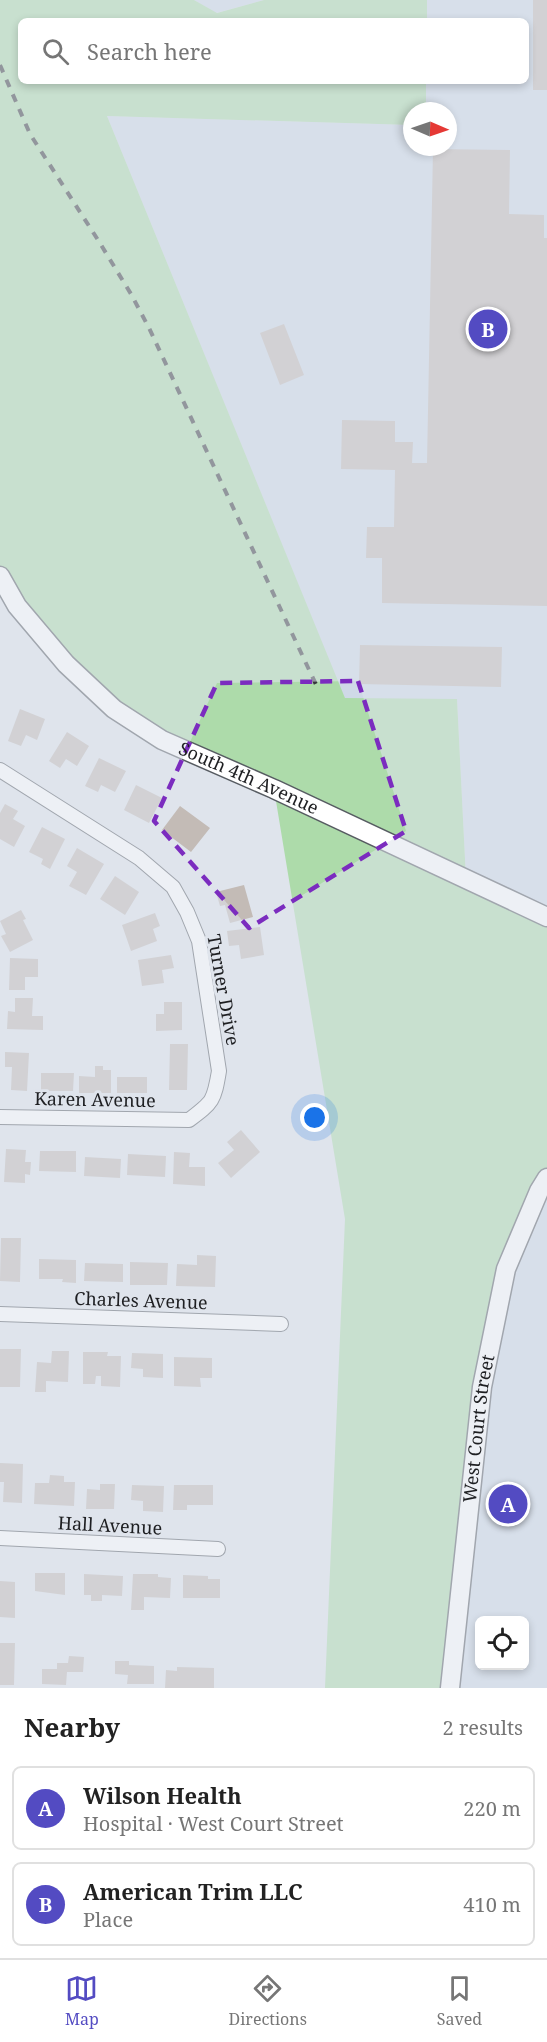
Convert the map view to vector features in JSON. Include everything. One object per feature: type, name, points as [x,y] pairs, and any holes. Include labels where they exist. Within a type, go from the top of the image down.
[{"type":"street","name":"South 4th Avenue","points":[[0,576],[18,606],[66,664],[114,709],[162,740],[274,789],[547,917]]},
{"type":"street","name":"Turner Drive","points":[[0,770],[139,858],[173,887],[187,912],[199,941],[219,1071],[216,1090],[209,1105],[189,1120]]},
{"type":"street","name":"Karen Avenue","points":[[0,1117],[189,1120]]},
{"type":"street","name":"West Court Street","points":[[450,1688],[482,1387],[506,1269],[538,1191],[547,1178]]},
{"type":"street","name":"Charles Avenue","points":[[0,1314],[281,1324]]},
{"type":"street","name":"Hall Avenue","points":[[0,1539],[218,1549]]},
{"type":"highlighted area","points":[[358,681],[406,831],[249,928],[154,821],[217,683]]},
{"type":"shaded area","points":[[194,0],[264,0],[216,13]]},
{"type":"shaded area","points":[[427,0],[547,0],[547,917],[466,879],[457,699],[345,699],[107,116],[403,125],[403,156],[457,156],[457,102],[426,102],[426,84],[529,84],[529,18],[427,18]]},
{"type":"shaded area","points":[[547,1178],[547,1688],[450,1688],[506,1269]]},
{"type":"green space","points":[[0,0],[194,0],[217,13],[264,0],[427,0],[427,18],[18,18],[18,84],[426,84],[426,102],[403,102],[403,125],[107,116],[345,698],[457,699],[466,879],[547,917],[547,1178],[506,1269],[450,1688],[325,1688],[345,1219],[274,789],[114,709],[0,576]]},
{"type":"building","points":[[533,0],[547,0],[547,90],[533,90]]},
{"type":"building","points":[[457,149],[510,150],[509,214],[544,215],[544,238],[547,238],[547,606],[382,603],[382,558],[366,558],[367,527],[394,527],[395,470],[341,469],[342,420],[395,421],[395,442],[413,442],[412,463],[427,463],[433,156],[457,156]]},
{"type":"building","points":[[284,324],[304,375],[280,385],[260,333]]},
{"type":"building","points":[[360,645],[502,647],[501,687],[359,684]]},
{"type":"building","points":[[20,709],[45,719],[37,740],[26,735],[21,746],[8,741]]},
{"type":"building","points":[[67,732],[89,746],[77,766],[66,759],[60,768],[49,761]]},
{"type":"building","points":[[99,758],[126,771],[115,792],[101,785],[98,792],[85,786]]},
{"type":"building","points":[[136,785],[162,798],[149,823],[124,810]]},
{"type":"building","points":[[5,804],[18,811],[13,819],[25,826],[14,847],[0,839],[0,813]]},
{"type":"building","points":[[180,806],[210,828],[191,852],[162,830]]},
{"type":"building","points":[[42,827],[65,839],[50,869],[41,864],[43,859],[29,852]]},
{"type":"building","points":[[77,848],[104,864],[86,895],[69,886],[77,872],[67,866]]},
{"type":"building","points":[[115,876],[139,892],[125,915],[100,899]]},
{"type":"building","points":[[244,885],[253,917],[230,923],[225,905],[220,906],[216,892]]},
{"type":"building","points":[[21,910],[26,919],[23,920],[33,940],[10,952],[1,936],[6,934],[0,921]]},
{"type":"building","points":[[155,913],[160,926],[153,929],[157,941],[131,951],[122,925]]},
{"type":"building","points":[[260,927],[264,955],[241,959],[239,945],[229,946],[227,931]]},
{"type":"building","points":[[171,955],[174,968],[162,970],[164,983],[142,986],[138,960]]},
{"type":"building","points":[[10,958],[38,959],[38,977],[25,977],[25,990],[9,990]]},
{"type":"building","points":[[15,998],[33,998],[32,1016],[43,1016],[43,1030],[7,1029],[8,1011],[15,1012]]},
{"type":"building","points":[[164,1002],[182,1002],[182,1030],[156,1031],[156,1014],[164,1014]]},
{"type":"building","points":[[170,1044],[188,1044],[187,1090],[169,1090]]},
{"type":"building","points":[[5,1052],[29,1053],[27,1091],[11,1090],[12,1067],[5,1067]]},
{"type":"building","points":[[95,1066],[103,1066],[103,1070],[111,1070],[111,1093],[79,1093],[79,1076],[95,1077]]},
{"type":"building","points":[[41,1073],[74,1073],[73,1091],[41,1091]]},
{"type":"building","points":[[117,1077],[147,1077],[147,1093],[117,1093]]},
{"type":"building","points":[[241,1130],[260,1152],[231,1178],[218,1163],[234,1150],[227,1142]]},
{"type":"building","points":[[6,1149],[26,1150],[25,1162],[31,1162],[30,1175],[25,1174],[25,1183],[4,1182]]},
{"type":"building","points":[[40,1151],[76,1151],[76,1172],[39,1171]]},
{"type":"building","points":[[174,1152],[190,1153],[189,1167],[205,1167],[205,1186],[173,1184]]},
{"type":"building","points":[[128,1154],[166,1156],[165,1177],[127,1175]]},
{"type":"building","points":[[85,1157],[121,1159],[120,1178],[84,1176]]},
{"type":"building","points":[[1,1238],[21,1238],[20,1282],[0,1281]]},
{"type":"building","points":[[197,1255],[216,1256],[215,1287],[176,1286],[177,1264],[197,1265]]},
{"type":"building","points":[[39,1259],[76,1260],[76,1283],[62,1282],[63,1279],[39,1279]]},
{"type":"building","points":[[130,1262],[168,1263],[167,1285],[130,1285]]},
{"type":"building","points":[[85,1263],[123,1264],[123,1282],[84,1281]]},
{"type":"building","points":[[0,1349],[21,1349],[20,1387],[0,1387]]},
{"type":"building","points":[[52,1351],[69,1351],[68,1382],[46,1381],[46,1392],[35,1392],[37,1362],[51,1363]]},
{"type":"building","points":[[83,1352],[108,1352],[107,1356],[121,1356],[120,1387],[101,1386],[101,1376],[96,1376],[95,1384],[83,1384]]},
{"type":"building","points":[[132,1353],[163,1354],[163,1378],[143,1377],[143,1369],[131,1368]]},
{"type":"building","points":[[174,1357],[212,1358],[212,1378],[200,1378],[201,1387],[174,1386]]},
{"type":"building","points":[[0,1463],[23,1464],[22,1503],[3,1502],[4,1482],[0,1482]]},
{"type":"building","points":[[50,1475],[64,1476],[64,1482],[75,1482],[74,1506],[34,1504],[35,1483],[49,1483]]},
{"type":"building","points":[[100,1484],[115,1484],[114,1509],[86,1509],[87,1489],[100,1490]]},
{"type":"building","points":[[132,1485],[164,1486],[163,1512],[143,1511],[143,1501],[131,1500]]},
{"type":"building","points":[[174,1485],[213,1485],[213,1505],[187,1505],[187,1510],[173,1510]]},
{"type":"building","points":[[35,1573],[65,1573],[65,1595],[35,1591]]},
{"type":"building","points":[[84,1574],[123,1576],[122,1596],[102,1595],[102,1601],[91,1601],[91,1595],[84,1595]]},
{"type":"building","points":[[133,1574],[158,1574],[158,1577],[171,1578],[170,1598],[144,1597],[144,1610],[131,1610]]},
{"type":"building","points":[[183,1575],[220,1579],[220,1598],[183,1598]]},
{"type":"building","points":[[0,1581],[15,1582],[15,1618],[0,1617]]},
{"type":"building","points":[[0,1643],[15,1643],[14,1685],[0,1685]]},
{"type":"building","points":[[69,1656],[84,1657],[83,1672],[67,1672],[66,1685],[42,1684],[42,1669],[57,1669],[57,1663],[68,1663]]},
{"type":"building","points":[[115,1661],[129,1661],[129,1665],[154,1666],[154,1684],[127,1684],[128,1675],[115,1674]]},
{"type":"building","points":[[177,1667],[214,1668],[214,1688],[165,1688],[166,1670],[177,1671]]},
{"type":"railway","points":[[0,65],[30,134],[98,240],[149,328],[319,691]]},
{"type":"place","name":"American Trim LLC","points":[[488,329]]},
{"type":"place","name":"Wilson Health","points":[[508,1504]]}]
